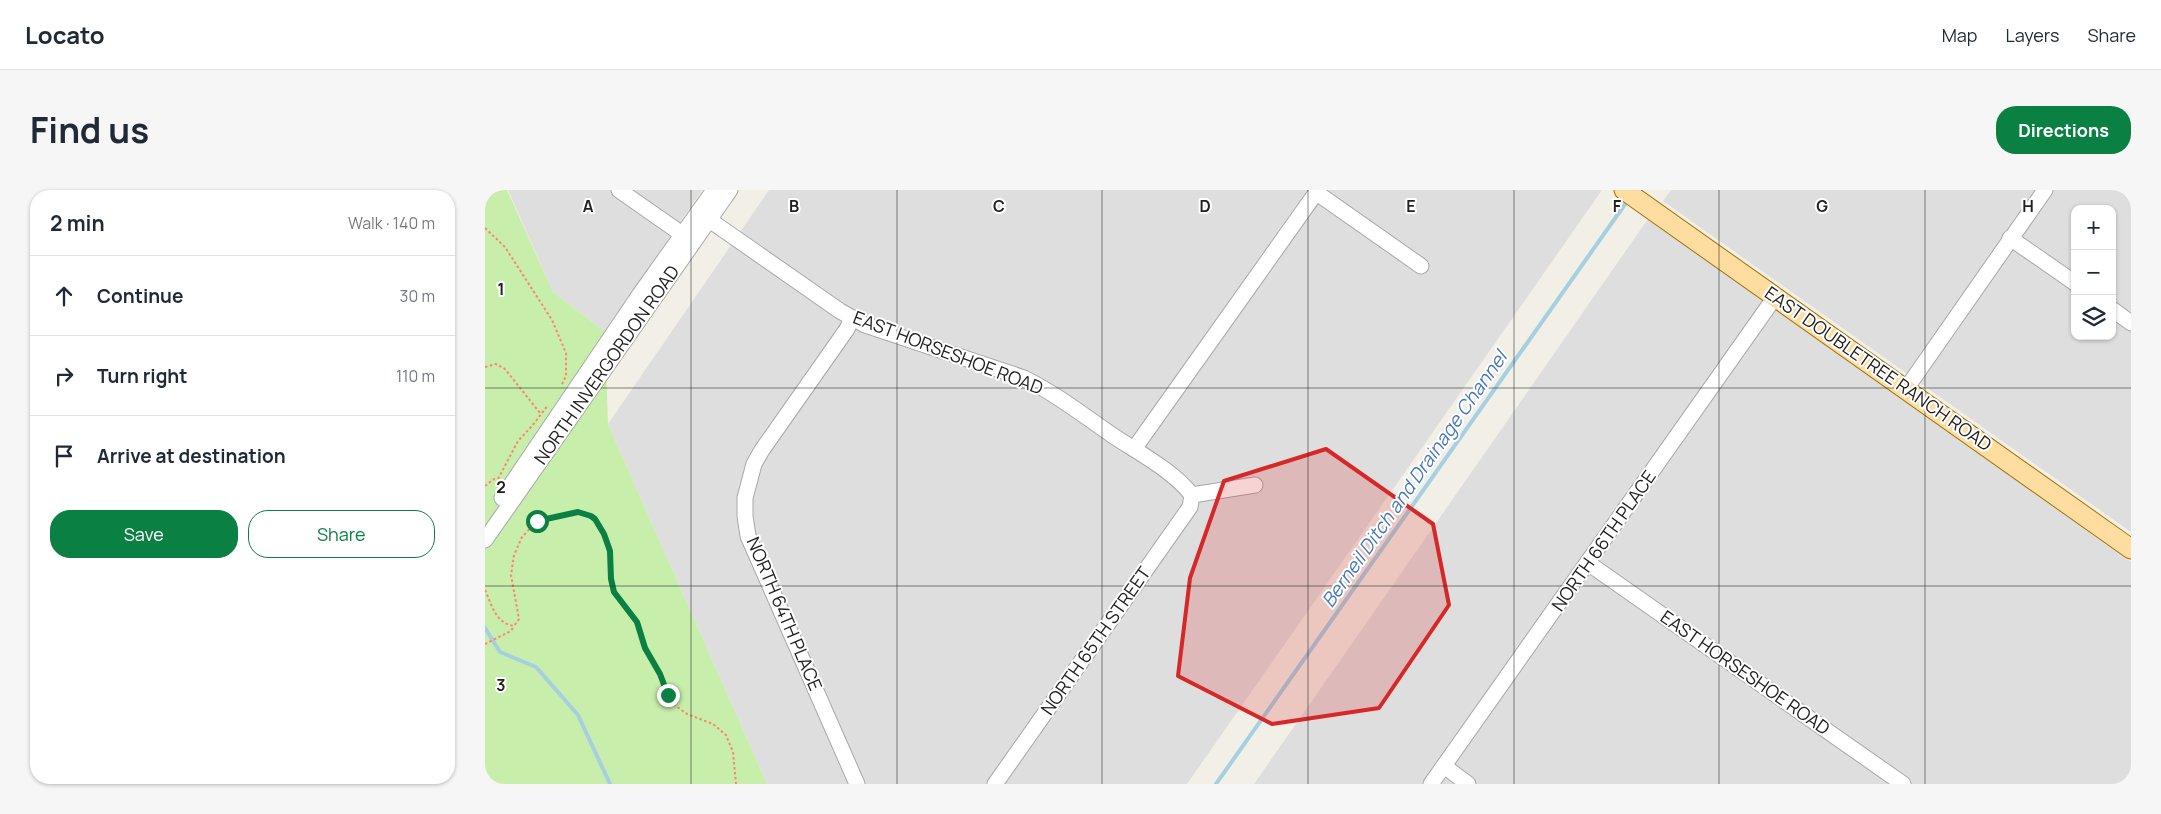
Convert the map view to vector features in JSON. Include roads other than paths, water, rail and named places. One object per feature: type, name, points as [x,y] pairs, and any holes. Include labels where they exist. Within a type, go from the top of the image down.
[{"type":"main road","name":"EAST DOUBLETREE RANCH ROAD","points":[[1625,190],[2131,549]]},
{"type":"street","points":[[619,190],[688,239]]},
{"type":"street","name":"NORTH INVERGORDON ROAD","points":[[704,216],[714,190]]},
{"type":"street","name":"NORTH INVERGORDON ROAD","points":[[485,523],[704,216],[730,190]]},
{"type":"street","points":[[1906,389],[2045,190]]},
{"type":"street","points":[[1134,449],[1318,191],[1421,266]]},
{"type":"street","name":"EAST HORSESHOE ROAD","points":[[704,216],[788,276],[865,325],[899,338],[1024,378],[1066,402],[1134,449],[1184,486],[1192,495]]},
{"type":"street","points":[[2010,238],[2071,280]]},
{"type":"street","name":"NORTH INVERGORDON ROAD","points":[[485,540],[688,239]]},
{"type":"street","name":"NORTH 66TH PLACE","points":[[1431,784],[1775,297]]},
{"type":"street","points":[[2116,313],[2131,323]]},
{"type":"street","name":"NORTH 64TH PLACE","points":[[852,318],[847,329],[762,450],[749,480],[745,498],[745,516],[748,536],[857,784]]},
{"type":"street","points":[[1192,495],[1255,485]]},
{"type":"street","name":"NORTH 65TH STREET","points":[[995,784],[1190,507],[1192,495]]},
{"type":"street","name":"EAST HORSESHOE ROAD","points":[[1588,563],[1903,784]]},
{"type":"street","points":[[1444,766],[1468,784]]},
{"type":"waterway","name":"Berneil Ditch and Drainage Channel","points":[[1216,784],[1628,200]]},
{"type":"waterway","points":[[485,628],[500,652],[536,667],[578,715],[610,784]]}]
